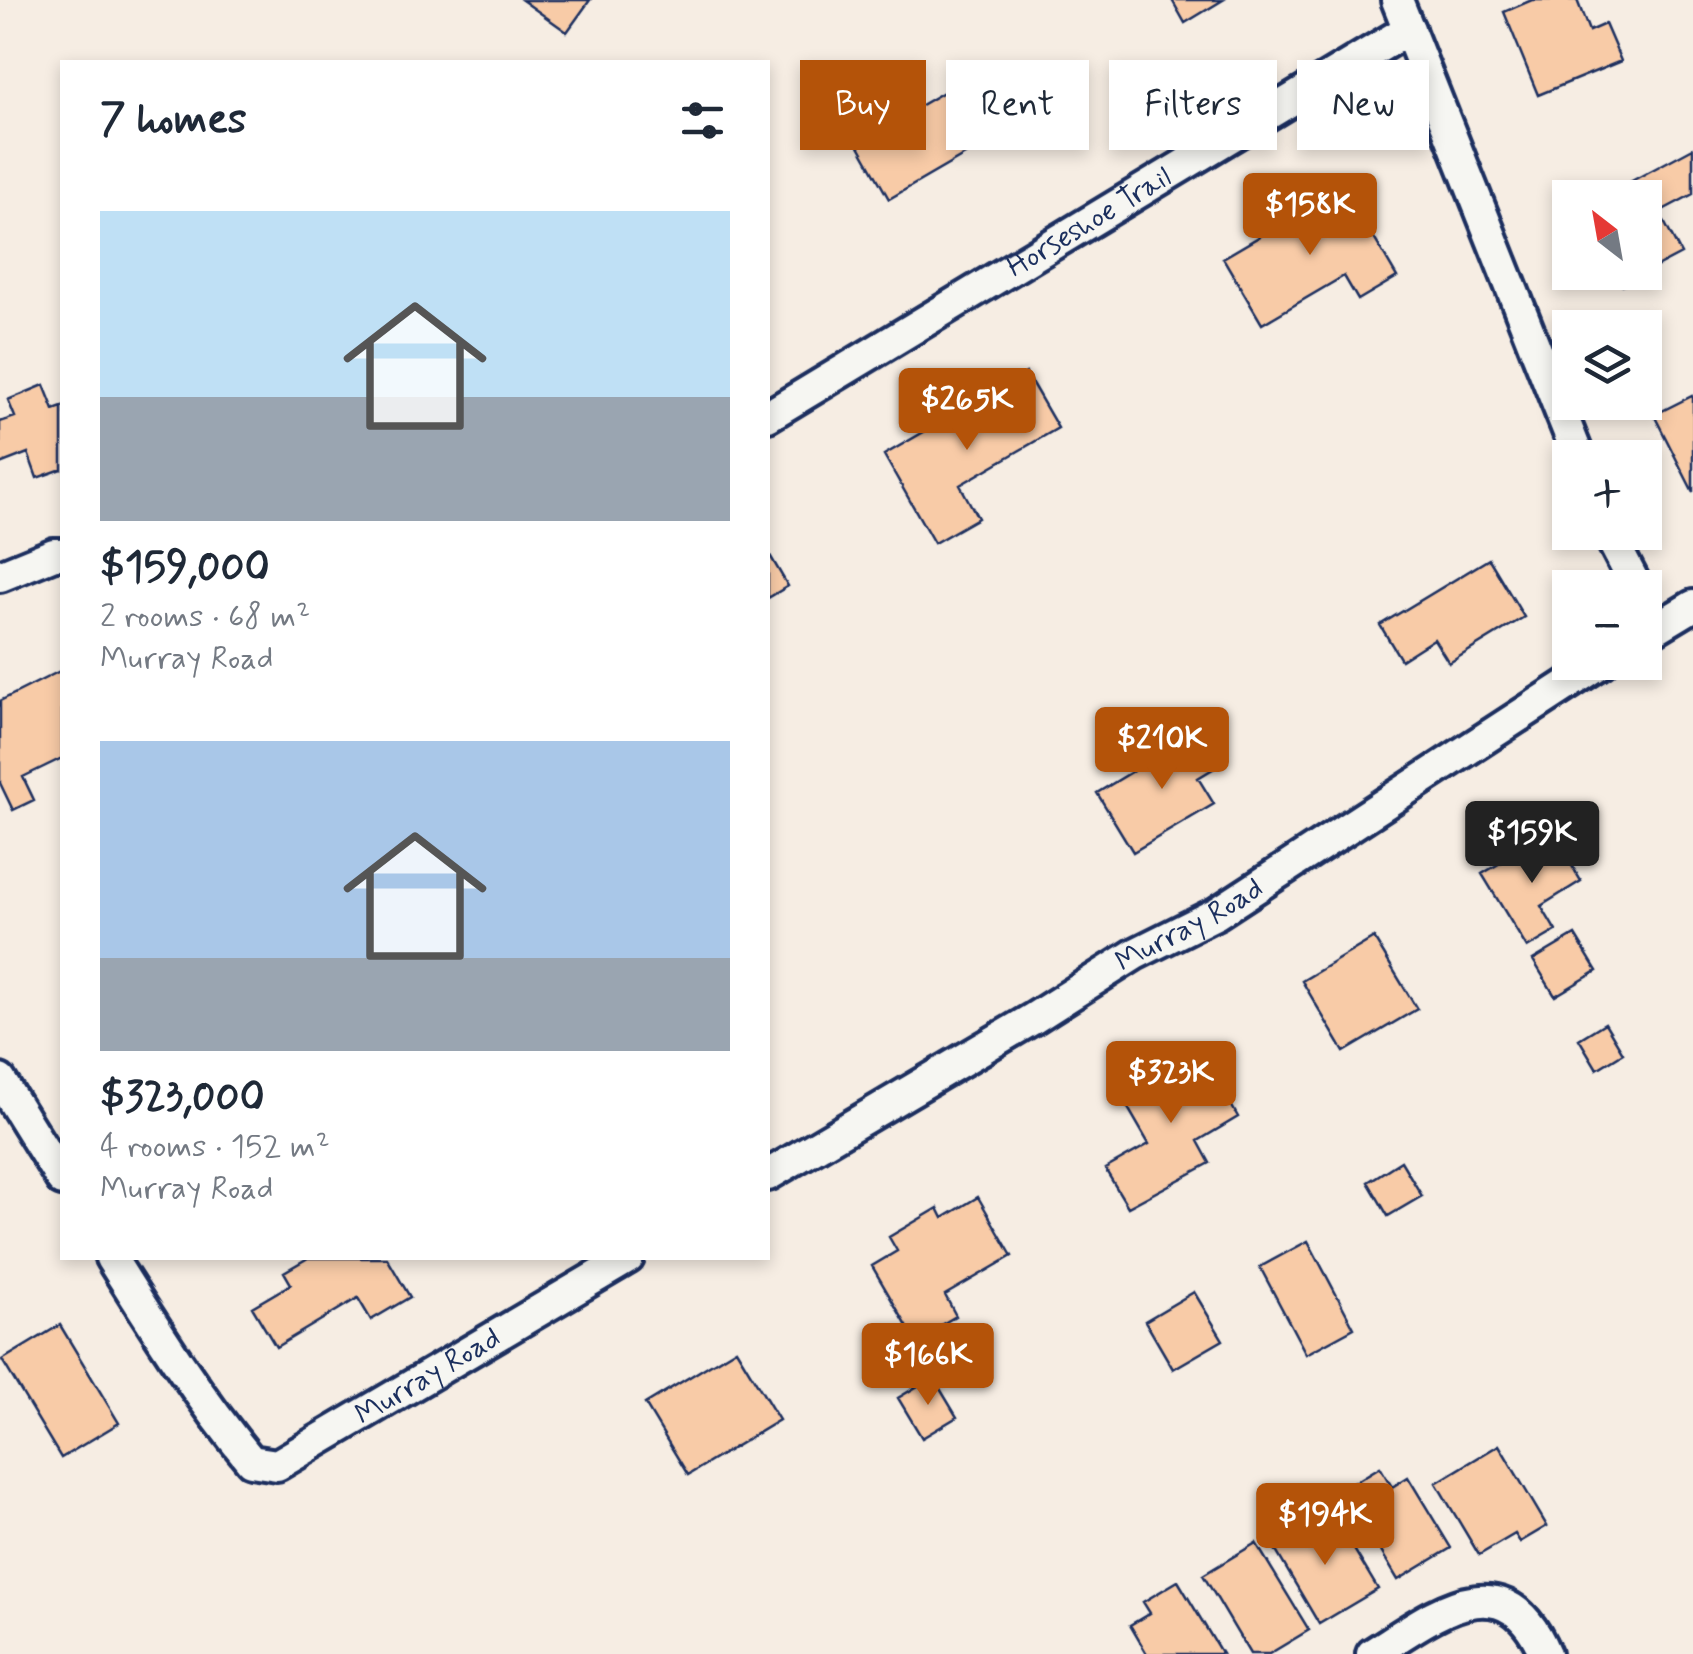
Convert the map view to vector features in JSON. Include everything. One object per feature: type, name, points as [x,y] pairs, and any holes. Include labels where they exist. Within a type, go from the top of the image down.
[{"type":"street","points":[[1398,0],[1571,440]]},
{"type":"street","name":"Horseshoe Trail","points":[[770,415],[1409,29]]},
{"type":"street","points":[[0,576],[60,554]]},
{"type":"street","points":[[1662,616],[1693,606]]},
{"type":"street","name":"Murray Road","points":[[770,1174],[1135,954],[1217,913],[1574,680]]},
{"type":"street","points":[[0,1080],[60,1177]]},
{"type":"street","name":"Murray Road","points":[[112,1260],[194,1390],[230,1437],[251,1461],[277,1464],[625,1260]]},
{"type":"street","points":[[1372,1654],[1451,1605],[1480,1599],[1504,1604],[1524,1616],[1546,1654]]},
{"type":"building","points":[[522,0],[590,0],[567,32]]},
{"type":"building","points":[[1172,0],[1223,0],[1185,23]]},
{"type":"building","points":[[1532,0],[1577,0],[1589,31],[1605,24],[1621,61],[1538,95],[1504,12]]},
{"type":"building","points":[[946,91],[946,150],[973,150],[889,199],[861,150],[926,150],[926,102]]},
{"type":"building","points":[[1693,148],[1693,194],[1662,210],[1662,180],[1633,180]]},
{"type":"building","points":[[1344,187],[1397,277],[1358,300],[1344,276],[1262,324],[1223,258]]},
{"type":"building","points":[[1662,218],[1681,254],[1662,264]]},
{"type":"building","points":[[1026,373],[1058,428],[960,485],[978,518],[934,543],[884,455]]},
{"type":"building","points":[[44,385],[54,410],[60,408],[60,470],[37,478],[28,453],[0,464],[0,422],[15,417],[8,400]]},
{"type":"building","points":[[1693,398],[1693,492],[1657,420],[1662,420],[1662,411]]},
{"type":"building","points":[[770,555],[788,586],[770,597]]},
{"type":"building","points":[[1489,559],[1524,617],[1449,663],[1434,639],[1401,660],[1380,625]]},
{"type":"building","points":[[60,671],[60,759],[23,777],[34,800],[13,810],[0,783],[0,701]]},
{"type":"building","points":[[1201,730],[1221,764],[1198,778],[1214,804],[1133,852],[1097,793]]},
{"type":"building","points":[[1552,832],[1581,881],[1541,906],[1556,931],[1527,948],[1482,874]]},
{"type":"building","points":[[1575,935],[1597,971],[1555,996],[1533,960]]},
{"type":"building","points":[[1374,938],[1417,1009],[1344,1052],[1302,981]]},
{"type":"building","points":[[1605,1023],[1623,1053],[1597,1069],[1579,1039]]},
{"type":"building","points":[[1199,1048],[1238,1117],[1198,1141],[1210,1163],[1128,1207],[1105,1169],[1149,1144],[1120,1094]]},
{"type":"building","points":[[1401,1161],[1422,1196],[1388,1216],[1368,1182]]},
{"type":"building","points":[[978,1197],[1012,1256],[945,1295],[956,1316],[915,1340],[872,1266],[897,1251],[889,1237],[938,1208],[943,1218]]},
{"type":"building","points":[[1308,1241],[1354,1328],[1306,1354],[1260,1267]]},
{"type":"building","points":[[305,1260],[388,1260],[410,1297],[371,1320],[358,1298],[276,1347],[252,1307],[291,1284],[284,1272]]},
{"type":"building","points":[[1194,1292],[1223,1340],[1173,1369],[1145,1321]]},
{"type":"building","points":[[60,1325],[119,1423],[61,1458],[2,1360]]},
{"type":"building","points":[[736,1349],[779,1420],[688,1475],[645,1404]]},
{"type":"building","points":[[933,1377],[957,1417],[922,1438],[898,1398]]},
{"type":"building","points":[[1499,1445],[1547,1526],[1520,1542],[1515,1534],[1479,1555],[1436,1483]]},
{"type":"building","points":[[1380,1467],[1392,1487],[1408,1477],[1451,1548],[1398,1580],[1344,1489]]},
{"type":"building","points":[[1331,1511],[1378,1589],[1319,1624],[1273,1546]]},
{"type":"building","points":[[1256,1543],[1309,1630],[1269,1654],[1250,1654],[1203,1575]]},
{"type":"building","points":[[1178,1581],[1222,1654],[1147,1654],[1130,1625],[1150,1613],[1143,1602]]}]
